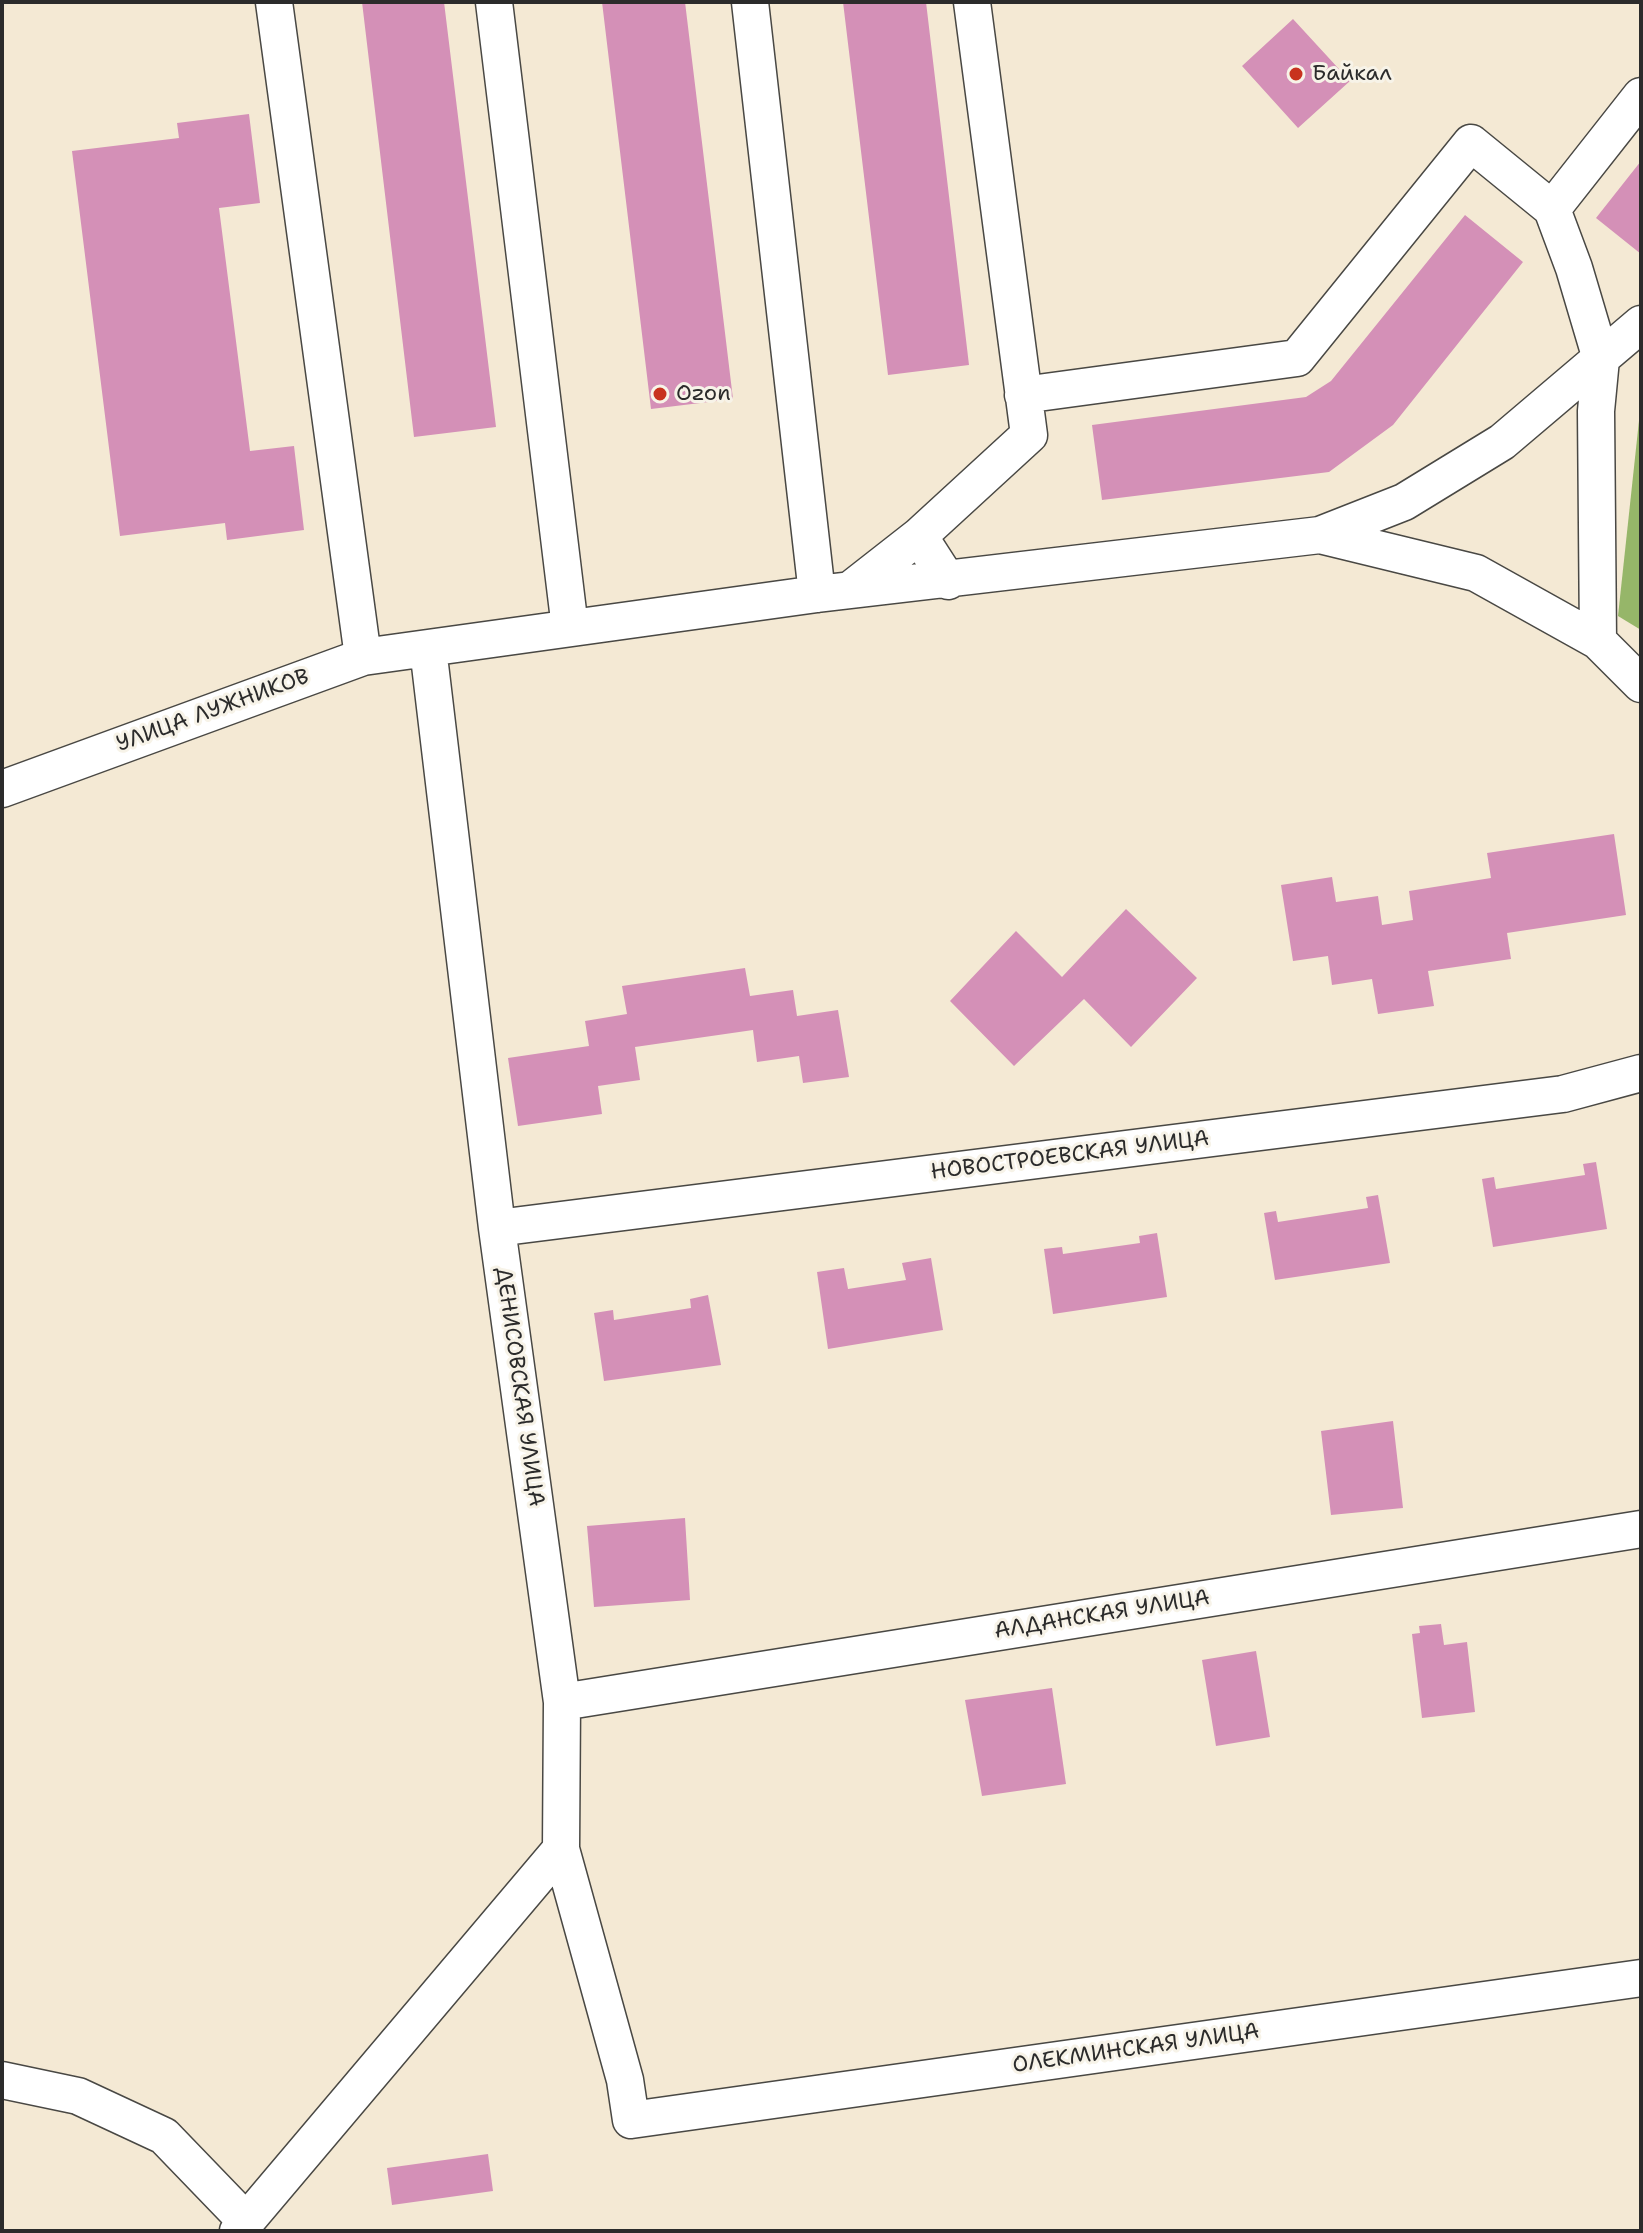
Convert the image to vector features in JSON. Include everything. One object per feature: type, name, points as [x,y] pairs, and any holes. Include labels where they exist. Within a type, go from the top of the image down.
[{"type":"street","points":[[274,2],[363,657]]},
{"type":"street","points":[[494,2],[570,628]]},
{"type":"street","points":[[750,2],[834,592],[919,536],[1029,435],[1093,385]]},
{"type":"street","points":[[972,2],[1029,435]]},
{"type":"street","points":[[1552,209],[1641,96]]},
{"type":"street","points":[[1023,395],[1297,358],[1471,143],[1552,209],[1574,268],[1601,359],[1596,411],[1598,641]]},
{"type":"street","points":[[1320,535],[1404,502],[1502,442],[1641,324]]},
{"type":"street","points":[[1320,535],[1476,573],[1598,641],[1641,684]]},
{"type":"street","name":"УЛИЦА ЛУЖНИКОВ","points":[[2,789],[363,657],[834,592],[1320,535]]},
{"type":"street","points":[[919,536],[948,581]]},
{"type":"street","name":"ДЕНИСОВСКАЯ УЛИЦА","points":[[428,648],[497,1228],[562,1702],[561,1849],[625,2080],[631,2120]]},
{"type":"street","name":"НОВОСТРОЕВСКАЯ УЛИЦА","points":[[497,1228],[1563,1094],[1641,1073]]},
{"type":"street","name":"АЛДАНСКАЯ УЛИЦА","points":[[562,1702],[1641,1529]]},
{"type":"street","points":[[2,2080],[78,2096],[164,2136],[242,2226],[561,1849]]},
{"type":"street","name":"ОЛЕКМИНСКАЯ УЛИЦА","points":[[631,2120],[1641,1978]]},
{"type":"green space","points":[[1641,402],[1641,630],[1618,616]]},
{"type":"building","points":[[362,2],[444,2],[496,427],[414,437]]},
{"type":"building","points":[[602,2],[685,2],[733,399],[651,409]]},
{"type":"building","points":[[843,2],[926,2],[969,365],[888,375]]},
{"type":"building","name":"Байкал","points":[[1293,19],[1350,81],[1298,128],[1242,66]]},
{"type":"building","points":[[249,114],[260,203],[219,208],[250,451],[294,446],[304,530],[227,540],[225,523],[120,536],[72,151],[179,138],[177,123]]},
{"type":"building","points":[[1641,161],[1641,254],[1596,218]]},
{"type":"building","points":[[1465,215],[1523,262],[1393,425],[1329,472],[1102,500],[1092,425],[1306,397],[1331,381]]},
{"type":"building","points":[[1614,834],[1626,915],[1507,933],[1511,959],[1428,971],[1434,1006],[1378,1014],[1372,979],[1332,985],[1328,956],[1293,961],[1281,885],[1332,877],[1336,902],[1378,896],[1382,925],[1413,920],[1409,891],[1491,878],[1487,853]]},
{"type":"building","points":[[1126,909],[1197,978],[1131,1047],[1084,999],[1014,1066],[950,1001],[1016,931],[1062,977]]},
{"type":"building","points":[[745,968],[750,996],[793,990],[797,1016],[838,1010],[849,1077],[803,1083],[799,1056],[757,1062],[753,1030],[635,1047],[640,1080],[598,1086],[602,1114],[518,1126],[508,1058],[589,1046],[585,1021],[627,1014],[622,986]]},
{"type":"building","points":[[1596,1162],[1607,1229],[1493,1247],[1482,1179],[1494,1177],[1496,1189],[1585,1175],[1583,1164]]},
{"type":"building","points":[[1378,1195],[1390,1263],[1275,1280],[1264,1213],[1276,1211],[1278,1222],[1368,1208],[1366,1197]]},
{"type":"building","points":[[1157,1233],[1167,1297],[1053,1314],[1044,1249],[1062,1247],[1063,1254],[1140,1243],[1139,1236]]},
{"type":"building","points":[[931,1258],[943,1330],[828,1349],[817,1272],[844,1268],[848,1289],[906,1280],[902,1263]]},
{"type":"building","points":[[708,1295],[721,1365],[604,1381],[594,1313],[613,1310],[614,1320],[691,1308],[690,1299]]},
{"type":"building","points":[[1393,1421],[1403,1508],[1331,1515],[1321,1431]]},
{"type":"building","points":[[685,1518],[690,1600],[594,1607],[587,1526]]},
{"type":"building","points":[[1441,1624],[1444,1645],[1467,1642],[1475,1712],[1422,1718],[1412,1634],[1420,1633],[1419,1626]]},
{"type":"building","points":[[1256,1651],[1270,1737],[1216,1746],[1202,1660]]},
{"type":"building","points":[[1052,1688],[1066,1784],[982,1796],[965,1700]]},
{"type":"building","points":[[488,2154],[493,2191],[392,2205],[387,2168]]},
{"type":"place","name":"Байкал","points":[[1296,74]]},
{"type":"place","name":"Ozon","points":[[660,394]]}]
